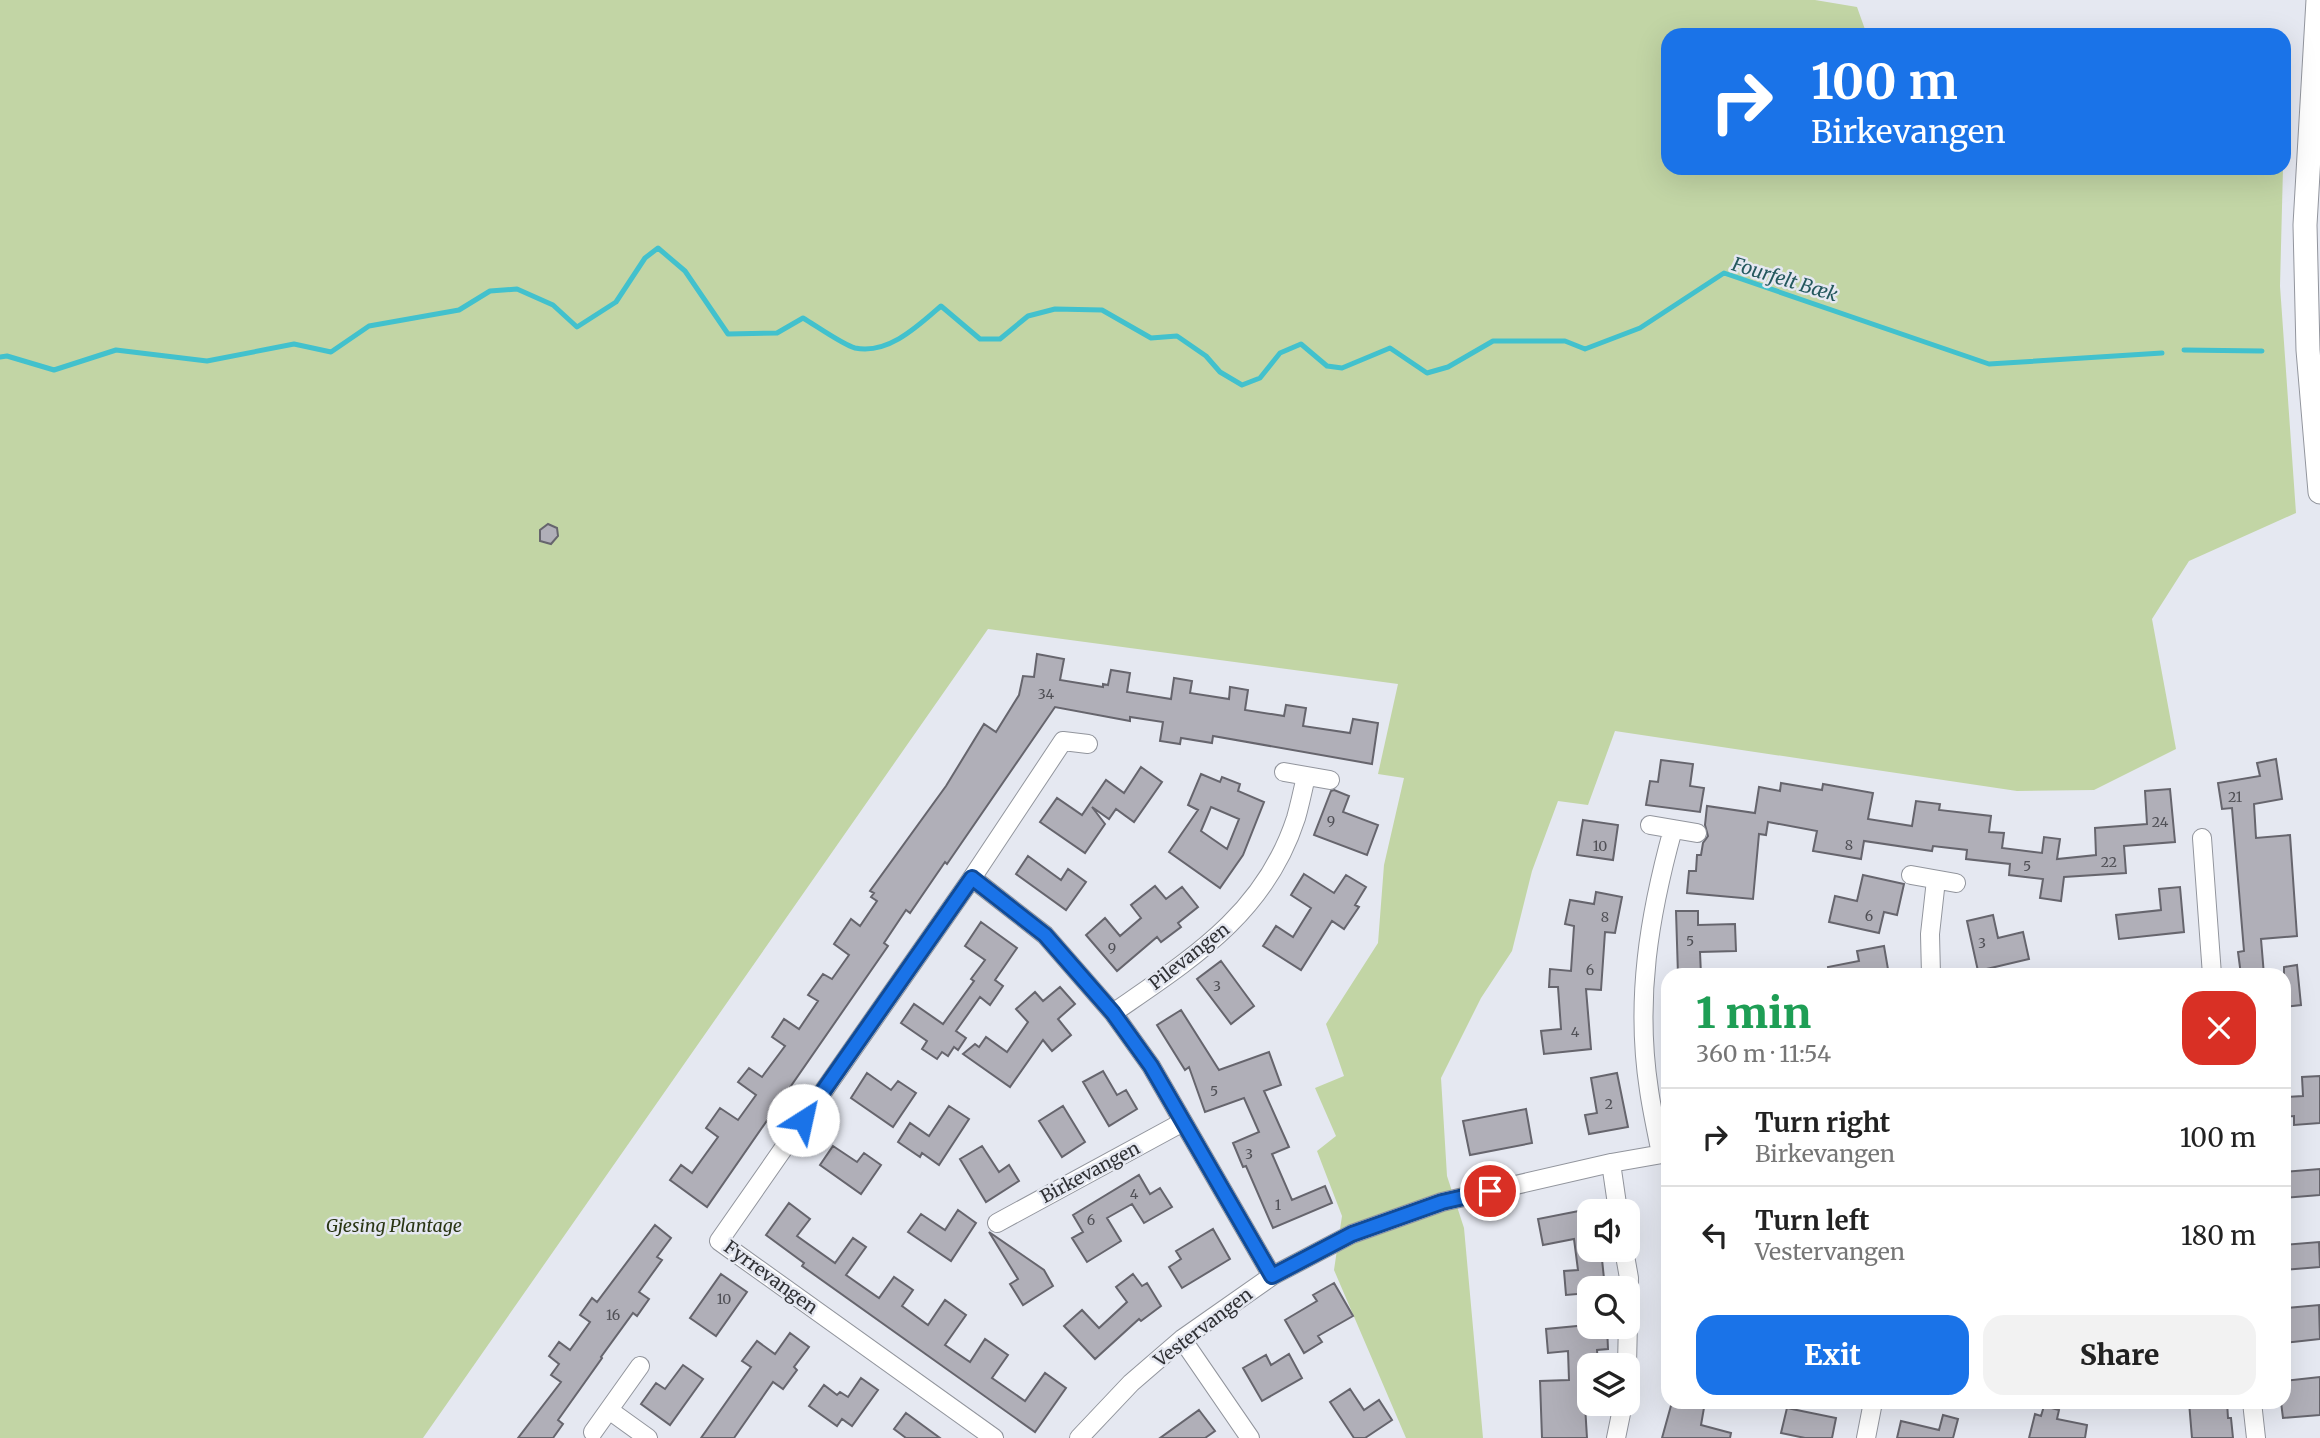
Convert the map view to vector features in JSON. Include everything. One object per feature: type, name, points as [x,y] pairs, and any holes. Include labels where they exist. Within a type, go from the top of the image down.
[{"type":"street","points":[[2318,0],[2305,225],[2308,351],[2320,492]]},
{"type":"street","name":"Fyrrevangen","points":[[994,1438],[719,1241],[972,878],[1063,741],[1088,744]]},
{"type":"street","points":[[1284,772],[1330,780]]},
{"type":"street","name":"Pilevangen","points":[[1113,1013],[1194,957],[1227,929],[1256,896],[1279,858],[1292,828],[1306,776]]},
{"type":"street","points":[[1650,825],[1697,833]]},
{"type":"street","points":[[1661,1141],[1648,1089],[1643,1023],[1644,997],[1646,958],[1656,892],[1673,829]]},
{"type":"street","points":[[2202,838],[2211,968]]},
{"type":"street","points":[[1911,876],[1956,883]]},
{"type":"street","points":[[972,878],[1045,935],[1113,1013],[1151,1066],[1272,1276]]},
{"type":"street","points":[[1931,968],[1930,934],[1936,880]]},
{"type":"street","name":"Birkevangen","points":[[997,1223],[1183,1122]]},
{"type":"street","name":"Vestervangen","points":[[1079,1438],[1131,1383],[1182,1339],[1272,1276],[1352,1234],[1442,1202],[1661,1154]]},
{"type":"street","points":[[1611,1163],[1616,1199]]},
{"type":"street","points":[[1626,1262],[1629,1278],[1627,1353]]},
{"type":"street","points":[[1182,1339],[1250,1438]]},
{"type":"street","points":[[593,1432],[640,1366]]},
{"type":"street","points":[[1866,1438],[1872,1409]]},
{"type":"street","points":[[2253,1409],[2256,1438]]},
{"type":"street","points":[[609,1410],[648,1438]]},
{"type":"street","points":[[1616,1438],[1621,1416]]},
{"type":"green space","name":"Gjesing Plantage","points":[[0,0],[1815,0],[1857,7],[1864,28],[1661,28],[1661,175],[2283,175],[2280,286],[2296,513],[2189,561],[2152,619],[2176,749],[2094,790],[2017,791],[1615,731],[1588,805],[1558,801],[1532,871],[1512,951],[1481,998],[1441,1078],[1447,1176],[1464,1228],[1483,1438],[1406,1438],[1334,1270],[1342,1216],[1317,1151],[1336,1136],[1315,1088],[1344,1076],[1326,1024],[1378,943],[1384,865],[1404,778],[1378,774],[1398,684],[988,629],[423,1438],[0,1438]]},
{"type":"building","points":[[548,524],[557,528],[558,536],[551,544],[540,541],[540,530]]},
{"type":"building","points":[[1037,654],[1064,659],[1060,680],[1103,687],[1103,684],[1108,685],[1111,670],[1130,673],[1127,692],[1171,699],[1174,678],[1192,681],[1190,693],[1229,699],[1230,687],[1248,690],[1245,710],[1284,716],[1286,705],[1306,708],[1303,726],[1350,733],[1353,719],[1378,723],[1372,764],[1213,736],[1212,743],[1181,738],[1180,744],[1160,741],[1163,722],[1130,717],[1130,721],[1055,707],[947,864],[945,862],[910,913],[906,910],[884,943],[888,946],[707,1207],[670,1180],[681,1165],[692,1173],[718,1137],[706,1128],[720,1108],[738,1120],[756,1095],[738,1082],[749,1068],[762,1077],[785,1046],[772,1037],[784,1019],[799,1029],[818,1001],[808,995],[823,974],[832,979],[849,955],[834,944],[851,919],[860,926],[877,901],[871,897],[874,893],[870,891],[946,786],[984,724],[996,732],[1019,695],[1023,676],[1034,677]]},
{"type":"building","points":[[2276,759],[2282,799],[2254,804],[2256,838],[2290,835],[2297,936],[2261,939],[2263,968],[2240,968],[2238,952],[2244,951],[2232,808],[2222,809],[2218,783],[2260,776],[2257,763]]},
{"type":"building","points":[[1661,760],[1693,764],[1690,786],[1704,788],[1700,812],[1646,805],[1650,781],[1658,782]]},
{"type":"building","points":[[1141,767],[1162,782],[1134,822],[1116,809],[1109,819],[1092,807],[1105,824],[1085,853],[1040,822],[1057,798],[1082,815],[1106,780],[1124,793]]},
{"type":"building","points":[[1201,774],[1220,782],[1222,777],[1240,784],[1238,791],[1264,802],[1243,855],[1220,888],[1169,852],[1198,810],[1188,805]],"holes":[[[1211,807],[1239,819],[1227,849],[1201,831]]]},
{"type":"building","points":[[1781,783],[1822,790],[1823,784],[1873,793],[1868,819],[1912,826],[1916,801],[1940,804],[1939,810],[1991,816],[1989,832],[2004,833],[2002,848],[2042,853],[2044,837],[2060,839],[2057,859],[2096,855],[2095,828],[2147,824],[2145,791],[2170,789],[2175,842],[2124,846],[2126,873],[2064,877],[2061,901],[2040,898],[2043,879],[2009,875],[2010,864],[1966,859],[1967,850],[1933,846],[1932,851],[1864,841],[1861,859],[1813,851],[1817,831],[1768,822],[1766,835],[1759,834],[1753,899],[1687,893],[1689,871],[1696,871],[1697,855],[1701,855],[1703,843],[1708,836],[1705,825],[1707,806],[1755,813],[1759,787],[1780,791]]},
{"type":"building","points":[[1331,791],[1349,796],[1343,812],[1378,825],[1367,855],[1314,835]]},
{"type":"building","points":[[1583,820],[1618,825],[1613,860],[1577,855]]},
{"type":"building","points":[[1028,856],[1061,880],[1068,869],[1086,882],[1066,910],[1016,874]]},
{"type":"building","points":[[1304,874],[1334,893],[1346,875],[1366,887],[1355,905],[1359,907],[1344,929],[1332,921],[1301,970],[1263,946],[1276,926],[1293,937],[1311,908],[1291,895]]},
{"type":"building","points":[[1863,875],[1904,884],[1897,915],[1884,912],[1879,933],[1829,922],[1835,896],[1857,901]]},
{"type":"building","points":[[1155,886],[1166,899],[1182,887],[1198,907],[1178,923],[1181,927],[1161,942],[1157,937],[1117,971],[1086,935],[1105,918],[1120,936],[1141,918],[1131,905]]},
{"type":"building","points":[[2180,887],[2184,932],[2119,939],[2116,915],[2161,910],[2159,889]]},
{"type":"building","points":[[1596,892],[1622,897],[1615,933],[1605,932],[1601,990],[1586,989],[1591,1049],[1544,1054],[1541,1031],[1561,1029],[1558,987],[1549,987],[1550,969],[1571,971],[1574,926],[1565,924],[1570,900],[1594,904]]},
{"type":"building","points":[[1676,911],[1698,911],[1698,925],[1735,924],[1736,951],[1700,952],[1701,968],[1678,968]]},
{"type":"building","points":[[1993,915],[1998,938],[2023,932],[2029,959],[1991,968],[1977,968],[1967,921]]},
{"type":"building","points":[[981,922],[1017,948],[995,980],[1003,986],[990,1005],[980,997],[956,1031],[966,1038],[958,1050],[954,1047],[948,1056],[942,1052],[937,1059],[922,1049],[927,1041],[901,1023],[914,1004],[943,1024],[974,981],[971,979],[985,960],[965,946]]},
{"type":"building","points":[[1884,946],[1888,968],[1828,968],[1859,961],[1857,951]]},
{"type":"building","points":[[1221,961],[1254,1006],[1231,1024],[1197,979]]},
{"type":"building","points":[[2297,965],[2301,1005],[2291,1006],[2291,968],[2284,967]]},
{"type":"building","points":[[1060,987],[1075,1004],[1058,1019],[1071,1035],[1052,1051],[1043,1040],[1010,1087],[963,1054],[975,1044],[979,1047],[986,1037],[1007,1052],[1028,1022],[1016,1009],[1035,992],[1043,1001]]},
{"type":"building","points":[[1181,1010],[1219,1070],[1269,1052],[1281,1085],[1264,1091],[1289,1147],[1272,1154],[1292,1200],[1325,1186],[1332,1203],[1273,1228],[1233,1143],[1259,1132],[1244,1098],[1205,1112],[1189,1067],[1185,1070],[1157,1025]]},
{"type":"building","points":[[1103,1071],[1117,1095],[1126,1090],[1137,1109],[1109,1126],[1083,1082]]},
{"type":"building","points":[[867,1073],[891,1090],[898,1081],[916,1093],[893,1127],[851,1098]]},
{"type":"building","points":[[1617,1073],[1628,1127],[1589,1134],[1585,1115],[1597,1113],[1591,1078]]},
{"type":"building","points":[[2320,1076],[2320,1123],[2294,1125],[2291,1097],[2303,1096],[2302,1077]]},
{"type":"building","points":[[949,1106],[969,1119],[939,1165],[922,1153],[920,1157],[898,1142],[910,1123],[929,1136]]},
{"type":"building","points":[[1063,1106],[1085,1142],[1062,1157],[1039,1121]]},
{"type":"building","points":[[1526,1109],[1532,1143],[1470,1155],[1463,1121]]},
{"type":"building","points":[[833,1146],[857,1162],[864,1153],[881,1165],[861,1194],[820,1165]]},
{"type":"building","points":[[982,1146],[999,1172],[1009,1165],[1019,1181],[986,1202],[960,1159]]},
{"type":"building","points":[[2320,1169],[2320,1195],[2291,1197],[2291,1171]]},
{"type":"building","points":[[1139,1175],[1150,1194],[1160,1188],[1172,1207],[1144,1223],[1132,1204],[1107,1218],[1121,1241],[1087,1262],[1072,1238],[1083,1232],[1073,1215]]},
{"type":"building","points":[[789,1203],[810,1219],[797,1236],[835,1263],[853,1238],[866,1247],[846,1275],[879,1298],[894,1277],[913,1290],[902,1306],[928,1325],[945,1300],[966,1315],[945,1345],[970,1362],[985,1339],[1008,1355],[992,1378],[1025,1401],[1045,1373],[1066,1388],[1035,1432],[802,1266],[804,1263],[766,1235]]},
{"type":"building","points":[[958,1210],[976,1223],[951,1261],[908,1232],[921,1214],[945,1230]]},
{"type":"building","points":[[1577,1211],[1577,1262],[1602,1262],[1604,1276],[1577,1276],[1577,1294],[1566,1295],[1564,1271],[1578,1270],[1574,1239],[1543,1245],[1538,1219]]},
{"type":"building","points":[[655,1225],[671,1238],[657,1257],[662,1260],[639,1292],[649,1299],[637,1316],[633,1313],[601,1357],[558,1420],[563,1424],[553,1438],[518,1438],[561,1382],[551,1375],[559,1364],[549,1356],[559,1342],[570,1350],[590,1322],[580,1315],[592,1298],[597,1302]]},
{"type":"building","points":[[1213,1229],[1230,1259],[1182,1288],[1169,1267],[1181,1259],[1176,1251]]},
{"type":"building","points":[[989,1232],[1044,1270],[1053,1286],[1023,1305],[1010,1284],[1018,1279]]},
{"type":"building","points":[[2319,1242],[2320,1267],[2291,1269],[2291,1244]]},
{"type":"building","points":[[721,1274],[747,1292],[716,1336],[690,1318]]},
{"type":"building","points":[[1133,1274],[1142,1286],[1147,1283],[1161,1306],[1141,1321],[1139,1319],[1095,1359],[1064,1326],[1082,1310],[1099,1328],[1127,1302],[1116,1287]]},
{"type":"building","points":[[1334,1283],[1353,1316],[1318,1336],[1322,1342],[1304,1353],[1285,1320],[1317,1301],[1313,1295]]},
{"type":"building","points":[[2319,1305],[2320,1339],[2291,1342],[2291,1308]]},
{"type":"building","points":[[1577,1326],[1577,1339],[1608,1339],[1608,1349],[1597,1350],[1597,1353],[1577,1353],[1577,1416],[1586,1416],[1587,1438],[1542,1438],[1540,1381],[1569,1380],[1568,1351],[1548,1353],[1546,1329]]},
{"type":"building","points":[[790,1333],[809,1347],[794,1367],[797,1370],[783,1389],[773,1382],[734,1438],[701,1438],[751,1367],[742,1361],[757,1341],[775,1354]]},
{"type":"building","points":[[1289,1354],[1302,1378],[1262,1401],[1243,1368],[1266,1355],[1271,1365]]},
{"type":"building","points":[[683,1365],[703,1379],[670,1425],[641,1404],[656,1383],[665,1389]]},
{"type":"building","points":[[2320,1377],[2320,1415],[2283,1418],[2282,1409],[2291,1409],[2291,1380]]},
{"type":"building","points":[[861,1378],[878,1390],[852,1426],[842,1419],[837,1426],[809,1406],[824,1385],[837,1395],[840,1392],[848,1397]]},
{"type":"building","points":[[1350,1389],[1364,1410],[1379,1400],[1392,1420],[1365,1438],[1354,1438],[1330,1402]]},
{"type":"building","points":[[1670,1409],[1704,1409],[1701,1425],[1731,1433],[1730,1438],[1662,1438]]},
{"type":"building","points":[[1787,1409],[1836,1418],[1832,1438],[1805,1438],[1781,1433]]},
{"type":"building","points":[[2043,1409],[2059,1410],[2057,1419],[2087,1425],[2085,1438],[2029,1438],[2035,1414],[2041,1416]]},
{"type":"building","points":[[2190,1409],[2227,1409],[2233,1438],[2192,1438]]},
{"type":"building","points":[[1199,1410],[1215,1431],[1205,1438],[1160,1438]]},
{"type":"building","points":[[906,1413],[940,1438],[906,1438],[894,1429]]},
{"type":"building","points":[[1943,1415],[1958,1419],[1953,1438],[1897,1438],[1901,1421],[1939,1430]]},
{"type":"waterway","name":"Fourfelt Bæk","points":[[0,357],[7,356],[54,370],[116,350],[207,361],[294,344],[331,352],[369,326],[459,310],[490,291],[517,289],[553,305],[577,327],[616,302],[645,258],[658,248],[685,271],[728,334],[777,333],[803,318],[850,346],[867,349],[891,343],[902,337],[941,306],[980,339],[1000,339],[1028,316],[1055,309],[1102,310],[1151,338],[1177,336],[1206,356],[1220,372],[1242,385],[1260,378],[1280,353],[1301,344],[1327,366],[1342,368],[1390,348],[1427,373],[1448,367],[1493,341],[1565,341],[1585,349],[1640,328],[1724,273],[1989,364],[2162,353]]},
{"type":"waterway","points":[[2184,350],[2262,351]]},
{"type":"route","points":[[803,1120],[972,878],[1045,935],[1113,1013],[1151,1066],[1272,1276],[1352,1234],[1442,1202],[1490,1191]]}]
